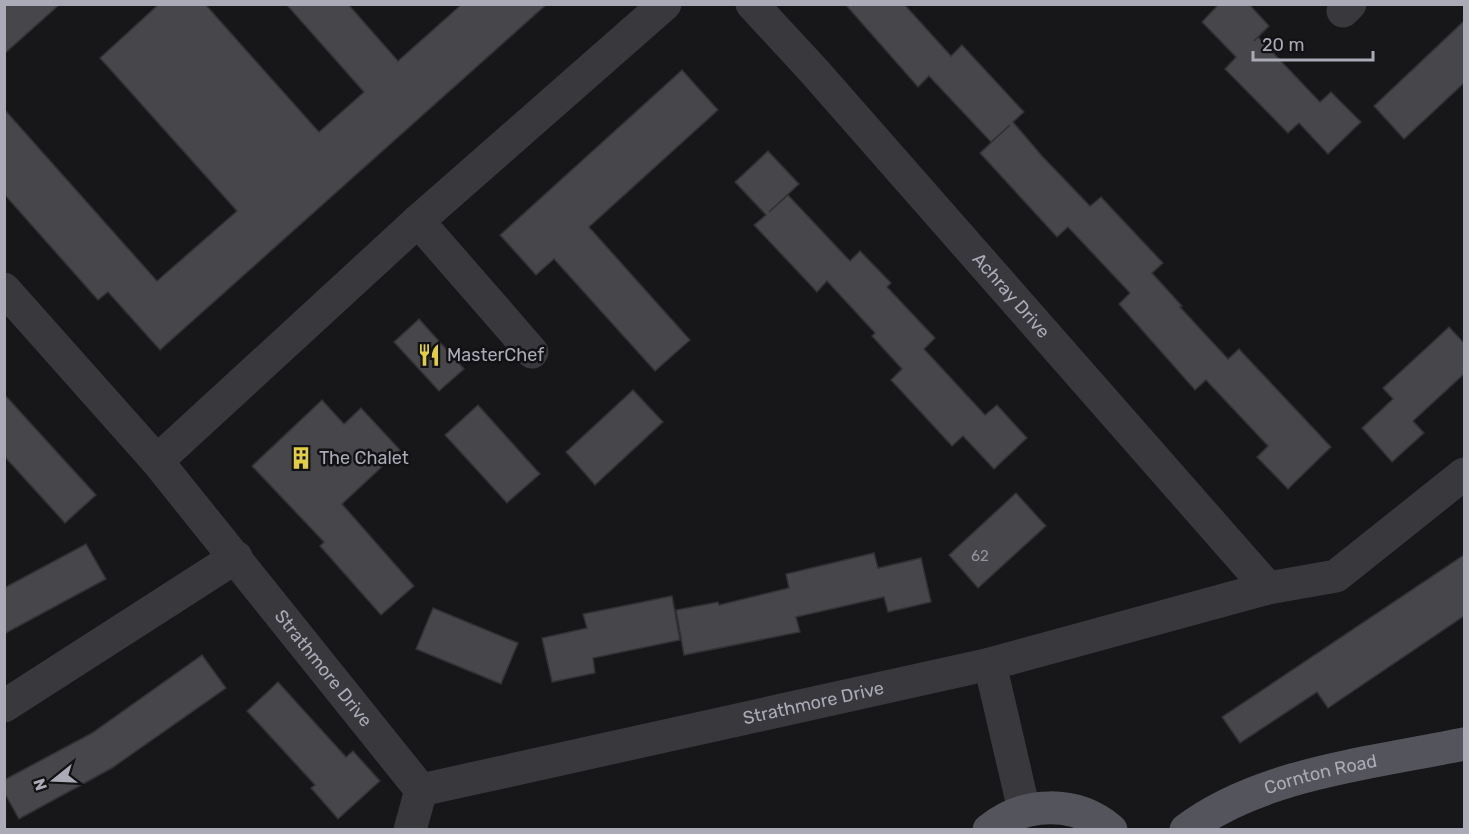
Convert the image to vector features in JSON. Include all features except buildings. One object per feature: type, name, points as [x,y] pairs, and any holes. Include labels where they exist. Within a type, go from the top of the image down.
[{"type":"main road","name":"Cornton Road","points":[[1186,830],[1207,814],[1284,781],[1464,744]]},
{"type":"main road","points":[[989,830],[1001,820],[1024,810],[1066,808],[1101,821],[1111,830]]},
{"type":"street","points":[[157,461],[418,221],[665,4]]},
{"type":"street","name":"Achray Drive","points":[[752,4],[814,71],[1268,588]]},
{"type":"street","points":[[418,221],[532,352]]},
{"type":"street","name":"Strathmore Drive","points":[[4,289],[157,461],[421,790],[990,664],[1268,588],[1336,576],[1464,474]]},
{"type":"street","points":[[4,706],[236,557]]},
{"type":"street","points":[[990,664],[1024,810]]},
{"type":"street","points":[[410,830],[421,790]]},
{"type":"place","name":"MasterChef","points":[[429,355]]},
{"type":"place","name":"The Chalet","points":[[301,458]]}]
